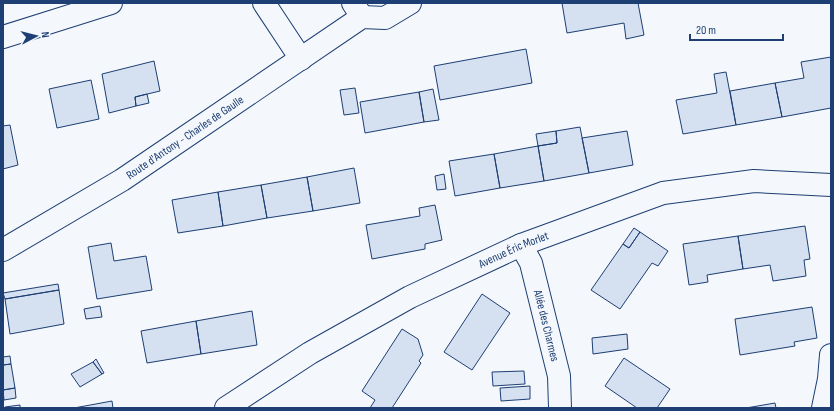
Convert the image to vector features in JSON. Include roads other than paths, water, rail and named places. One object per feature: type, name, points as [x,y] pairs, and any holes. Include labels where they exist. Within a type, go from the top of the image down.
[{"type":"street","points":[[3,37],[111,3]]},
{"type":"street","points":[[264,3],[301,59]]},
{"type":"street","name":"Route d'Antony - Charles de Gaulle","points":[[3,250],[122,180],[301,59],[360,8],[385,18],[410,3]]},
{"type":"street","name":"Avenue Éric Morlet","points":[[226,408],[310,353],[370,319],[410,297],[521,245],[663,193],[754,181],[831,184]]},
{"type":"street","name":"Allée des Charmes","points":[[521,245],[530,264],[560,376],[560,408]]},
{"type":"street","points":[[823,408],[829,379],[831,355]]}]
